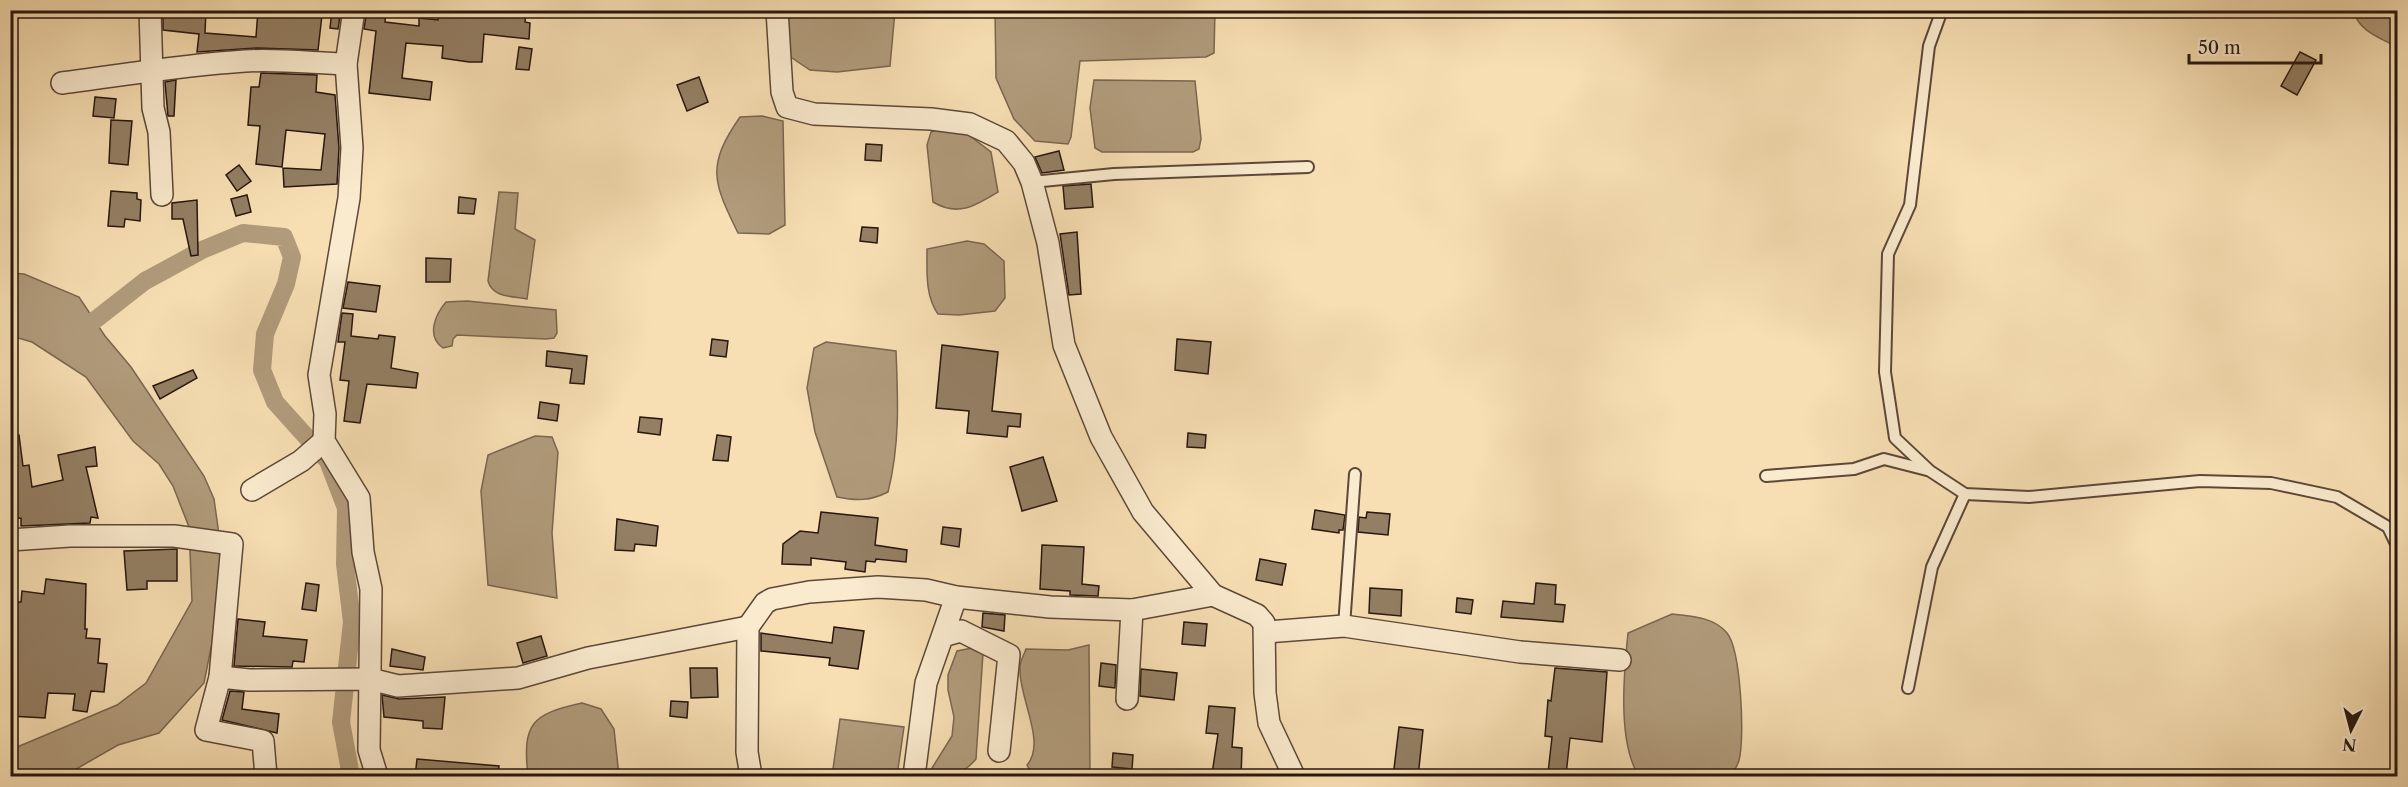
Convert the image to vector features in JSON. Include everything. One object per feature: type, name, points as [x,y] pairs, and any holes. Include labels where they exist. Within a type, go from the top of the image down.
[{"type":"street","points":[[150,10],[153,108],[159,132],[162,195]]},
{"type":"street","points":[[354,10],[346,64],[352,148],[350,198],[319,375],[325,414],[324,441],[359,498],[363,552],[371,589],[369,750],[377,777]]},
{"type":"street","points":[[777,10],[782,92],[787,107],[814,114],[931,119],[970,124],[1006,141],[1024,162],[1032,182],[1048,243],[1064,345],[1101,437],[1143,512],[1214,596],[1257,615],[1264,623],[1266,632],[1265,693],[1269,723],[1294,777]]},
{"type":"street","points":[[62,83],[151,69],[246,61],[346,64]]},
{"type":"street","points":[[252,490],[301,461],[324,441]]},
{"type":"street","points":[[10,540],[70,536],[174,536],[232,544],[220,677],[206,730],[263,741],[266,777]]},
{"type":"street","points":[[750,777],[747,752],[748,627],[765,603],[809,592],[878,587],[926,590],[956,597],[1050,607],[1132,610],[1214,596]]},
{"type":"street","points":[[914,777],[926,683],[956,597]]},
{"type":"street","points":[[1127,699],[1132,610]]},
{"type":"street","points":[[1266,632],[1344,626],[1520,652],[1620,660]]},
{"type":"street","points":[[220,677],[232,679],[370,679],[398,686],[518,678],[588,658],[748,627]]},
{"type":"street","points":[[943,636],[961,631],[1009,655],[999,751]]},
{"type":"lane","points":[[1942,10],[1929,46],[1910,205],[1888,254],[1885,372],[1895,438],[1930,471],[1965,494],[2029,497],[2200,482],[2271,483],[2337,497],[2388,527],[2397,548]]},
{"type":"lane","points":[[1032,182],[1114,174],[1308,167]]},
{"type":"lane","points":[[1766,476],[1854,469],[1884,459],[1930,471]]},
{"type":"lane","points":[[1344,626],[1355,474]]},
{"type":"lane","points":[[1908,688],[1932,567],[1965,494]]},
{"type":"shaded area","points":[[787,11],[895,11],[890,66],[837,72],[810,70],[783,52]]},
{"type":"shaded area","points":[[995,11],[1215,11],[1214,53],[1206,57],[1080,61],[1071,137],[1068,144],[1035,141],[1014,119],[996,78]]},
{"type":"shaded area","points":[[2354,11],[2397,11],[2397,47],[2365,29],[2356,18]]},
{"type":"shaded area","points":[[1094,80],[1195,81],[1201,139],[1199,149],[1193,152],[1102,152],[1095,148],[1090,108]]},
{"type":"shaded area","points":[[762,116],[783,121],[785,225],[769,234],[738,233],[719,187],[718,162],[729,134],[740,117]]},
{"type":"shaded area","points":[[946,127],[966,133],[991,152],[998,192],[966,208],[950,209],[933,202],[927,145],[931,132]]},
{"type":"shaded area","points":[[499,192],[518,193],[515,229],[535,240],[527,299],[494,291],[488,281]]},
{"type":"shaded area","points":[[967,241],[984,244],[1004,261],[1005,298],[995,311],[959,315],[938,314],[929,291],[927,249]]},
{"type":"shaded area","points":[[11,273],[24,274],[79,297],[105,336],[131,367],[204,476],[214,499],[222,556],[217,618],[204,683],[159,733],[118,745],[64,776],[11,776],[10,750],[117,705],[146,683],[192,601],[189,527],[173,486],[159,464],[133,441],[86,377],[32,342],[11,336]]},
{"type":"shaded area","points":[[467,301],[556,310],[557,333],[554,338],[546,339],[457,335],[453,339],[452,346],[443,348],[435,338],[434,332],[438,313],[446,302]]},
{"type":"shaded area","points":[[826,342],[896,351],[898,404],[892,474],[888,492],[869,499],[837,497],[815,432],[807,388],[814,348]]},
{"type":"shaded area","points":[[535,436],[552,437],[558,452],[552,533],[557,598],[488,585],[481,491],[488,455]]},
{"type":"shaded area","points":[[1672,614],[1709,620],[1722,628],[1732,642],[1739,675],[1742,734],[1739,760],[1731,776],[1655,776],[1636,771],[1630,757],[1624,704],[1628,633]]},
{"type":"shaded area","points":[[1089,645],[1090,776],[1033,776],[1027,765],[1034,744],[1033,732],[1023,692],[1020,665],[1026,649],[1068,650]]},
{"type":"shaded area","points":[[972,648],[983,653],[976,759],[960,772],[942,776],[927,776],[952,736],[954,717],[948,690],[948,675],[957,651]]},
{"type":"shaded area","points":[[582,703],[601,709],[614,729],[619,776],[528,776],[527,744],[534,724],[541,717],[552,712]]},
{"type":"shaded area","points":[[840,719],[904,727],[897,776],[832,776]]},
{"type":"building","points":[[163,10],[206,10],[205,33],[256,37],[258,10],[291,10],[322,15],[318,50],[257,48],[197,52],[199,34],[163,30]]},
{"type":"building","points":[[332,10],[341,10],[338,29],[330,28]]},
{"type":"building","points":[[367,10],[386,10],[385,22],[419,26],[419,18],[438,20],[439,10],[526,10],[525,22],[530,23],[529,39],[484,34],[482,62],[442,58],[443,46],[406,43],[402,78],[432,82],[430,100],[369,93],[376,31],[364,29]]},
{"type":"building","points":[[519,47],[532,49],[529,70],[516,69]]},
{"type":"building","points":[[2300,52],[2316,60],[2297,95],[2281,86]]},
{"type":"building","points":[[261,73],[317,75],[316,92],[335,95],[339,148],[337,184],[284,187],[283,168],[321,170],[325,134],[286,130],[282,167],[256,164],[260,126],[248,125],[251,87],[259,87]]},
{"type":"building","points":[[699,77],[708,102],[687,111],[677,85]]},
{"type":"building","points":[[176,80],[174,116],[168,116],[165,82]]},
{"type":"building","points":[[95,97],[116,99],[114,118],[93,116]]},
{"type":"building","points":[[111,120],[132,121],[128,165],[109,163]]},
{"type":"building","points":[[866,144],[882,145],[881,161],[865,160]]},
{"type":"building","points":[[1059,151],[1064,170],[1042,173],[1035,157]]},
{"type":"building","points":[[239,165],[251,181],[237,191],[226,175]]},
{"type":"building","points":[[1091,184],[1093,207],[1065,209],[1063,186]]},
{"type":"building","points":[[111,191],[137,193],[137,199],[141,200],[140,221],[125,219],[124,227],[108,226]]},
{"type":"building","points":[[247,195],[251,212],[236,216],[231,199]]},
{"type":"building","points":[[459,197],[476,199],[474,214],[458,213]]},
{"type":"building","points":[[197,200],[198,255],[191,256],[183,219],[172,219],[172,203]]},
{"type":"building","points":[[862,227],[878,228],[877,243],[860,241]]},
{"type":"building","points":[[1077,232],[1081,294],[1069,295],[1060,234]]},
{"type":"building","points":[[426,258],[451,259],[450,282],[426,282]]},
{"type":"building","points":[[348,282],[380,286],[376,312],[343,308]]},
{"type":"building","points":[[342,313],[353,314],[351,336],[378,339],[379,335],[395,337],[391,368],[418,373],[416,388],[367,384],[360,423],[344,421],[349,381],[340,380],[345,342],[338,342]]},
{"type":"building","points":[[712,339],[728,341],[726,357],[710,355]]},
{"type":"building","points":[[1177,339],[1211,342],[1208,374],[1175,370]]},
{"type":"building","points":[[942,345],[998,352],[992,411],[1021,414],[1020,427],[1008,426],[1007,437],[967,433],[969,411],[936,408]]},
{"type":"building","points":[[547,351],[587,356],[584,384],[570,383],[572,369],[546,366]]},
{"type":"building","points":[[193,370],[197,378],[160,399],[153,386]]},
{"type":"building","points":[[540,402],[559,405],[557,421],[538,418]]},
{"type":"building","points":[[640,417],[662,419],[660,435],[638,432]]},
{"type":"building","points":[[1188,433],[1206,435],[1205,448],[1187,447]]},
{"type":"building","points":[[19,435],[23,466],[29,465],[32,487],[63,480],[58,455],[95,447],[97,466],[86,467],[98,518],[91,517],[90,523],[21,526],[21,518],[10,519],[10,436]]},
{"type":"building","points":[[717,435],[731,437],[728,461],[713,460]]},
{"type":"building","points":[[1043,457],[1057,501],[1022,511],[1010,467]]},
{"type":"building","points":[[1315,510],[1345,515],[1343,530],[1339,530],[1339,533],[1312,529]]},
{"type":"building","points":[[821,512],[878,518],[875,545],[907,550],[906,562],[876,559],[875,562],[866,561],[865,572],[845,569],[846,562],[811,558],[811,565],[782,564],[783,544],[800,531],[818,533]]},
{"type":"building","points":[[1367,512],[1390,514],[1388,535],[1358,532],[1359,517],[1366,518]]},
{"type":"building","points":[[617,519],[658,526],[656,546],[635,544],[634,551],[615,550]]},
{"type":"building","points":[[943,527],[961,529],[959,547],[941,544]]},
{"type":"building","points":[[1042,545],[1084,547],[1082,584],[1099,586],[1098,596],[1070,595],[1070,591],[1040,589]]},
{"type":"building","points":[[177,549],[177,581],[147,581],[147,589],[127,590],[124,551]]},
{"type":"building","points":[[1260,559],[1286,564],[1282,585],[1256,580]]},
{"type":"building","points":[[46,579],[86,584],[86,638],[100,639],[98,663],[107,664],[104,692],[91,691],[87,712],[73,710],[75,694],[48,693],[45,718],[10,716],[10,607],[13,607],[14,602],[21,602],[22,591],[44,594]]},
{"type":"building","points":[[306,583],[319,585],[316,611],[302,609]]},
{"type":"building","points":[[1536,583],[1556,585],[1555,604],[1565,605],[1563,622],[1501,617],[1503,601],[1534,604]]},
{"type":"building","points":[[1370,588],[1402,590],[1401,616],[1369,613]]},
{"type":"building","points":[[1457,598],[1473,600],[1471,614],[1456,612]]},
{"type":"building","points":[[983,613],[1005,615],[1004,631],[982,627]]},
{"type":"building","points":[[238,619],[265,622],[263,636],[307,640],[304,662],[293,661],[292,667],[234,666]]},
{"type":"building","points":[[1184,622],[1207,624],[1205,646],[1182,644]]},
{"type":"building","points":[[834,627],[864,631],[858,669],[829,665],[830,658],[761,651],[761,633],[832,643]]},
{"type":"building","points":[[541,636],[547,656],[523,663],[517,643]]},
{"type":"building","points":[[392,649],[425,657],[423,670],[390,666]]},
{"type":"building","points":[[1101,663],[1116,665],[1115,688],[1099,686]]},
{"type":"building","points":[[690,668],[717,668],[718,697],[691,698]]},
{"type":"building","points":[[1555,668],[1607,672],[1602,742],[1570,738],[1566,775],[1548,773],[1552,737],[1545,736],[1548,700],[1551,701]]},
{"type":"building","points":[[1141,669],[1177,673],[1174,700],[1140,696]]},
{"type":"building","points":[[230,691],[244,692],[242,709],[279,714],[277,733],[222,720]]},
{"type":"building","points":[[382,695],[399,699],[445,697],[442,729],[423,728],[423,721],[384,717]]},
{"type":"building","points":[[671,701],[688,702],[687,718],[670,716]]},
{"type":"building","points":[[1209,706],[1235,708],[1232,747],[1242,748],[1241,777],[1212,774],[1218,734],[1206,733]]},
{"type":"building","points":[[1399,727],[1423,730],[1418,777],[1393,777]]},
{"type":"building","points":[[1113,753],[1133,755],[1132,769],[1112,767]]},
{"type":"building","points":[[417,759],[499,766],[498,777],[415,777]]},
{"type":"waterway","points":[[81,331],[145,281],[202,250],[243,233],[284,237],[292,257],[286,284],[265,334],[262,370],[275,402],[328,461],[346,508],[345,564],[352,622],[341,722],[351,776]]}]
